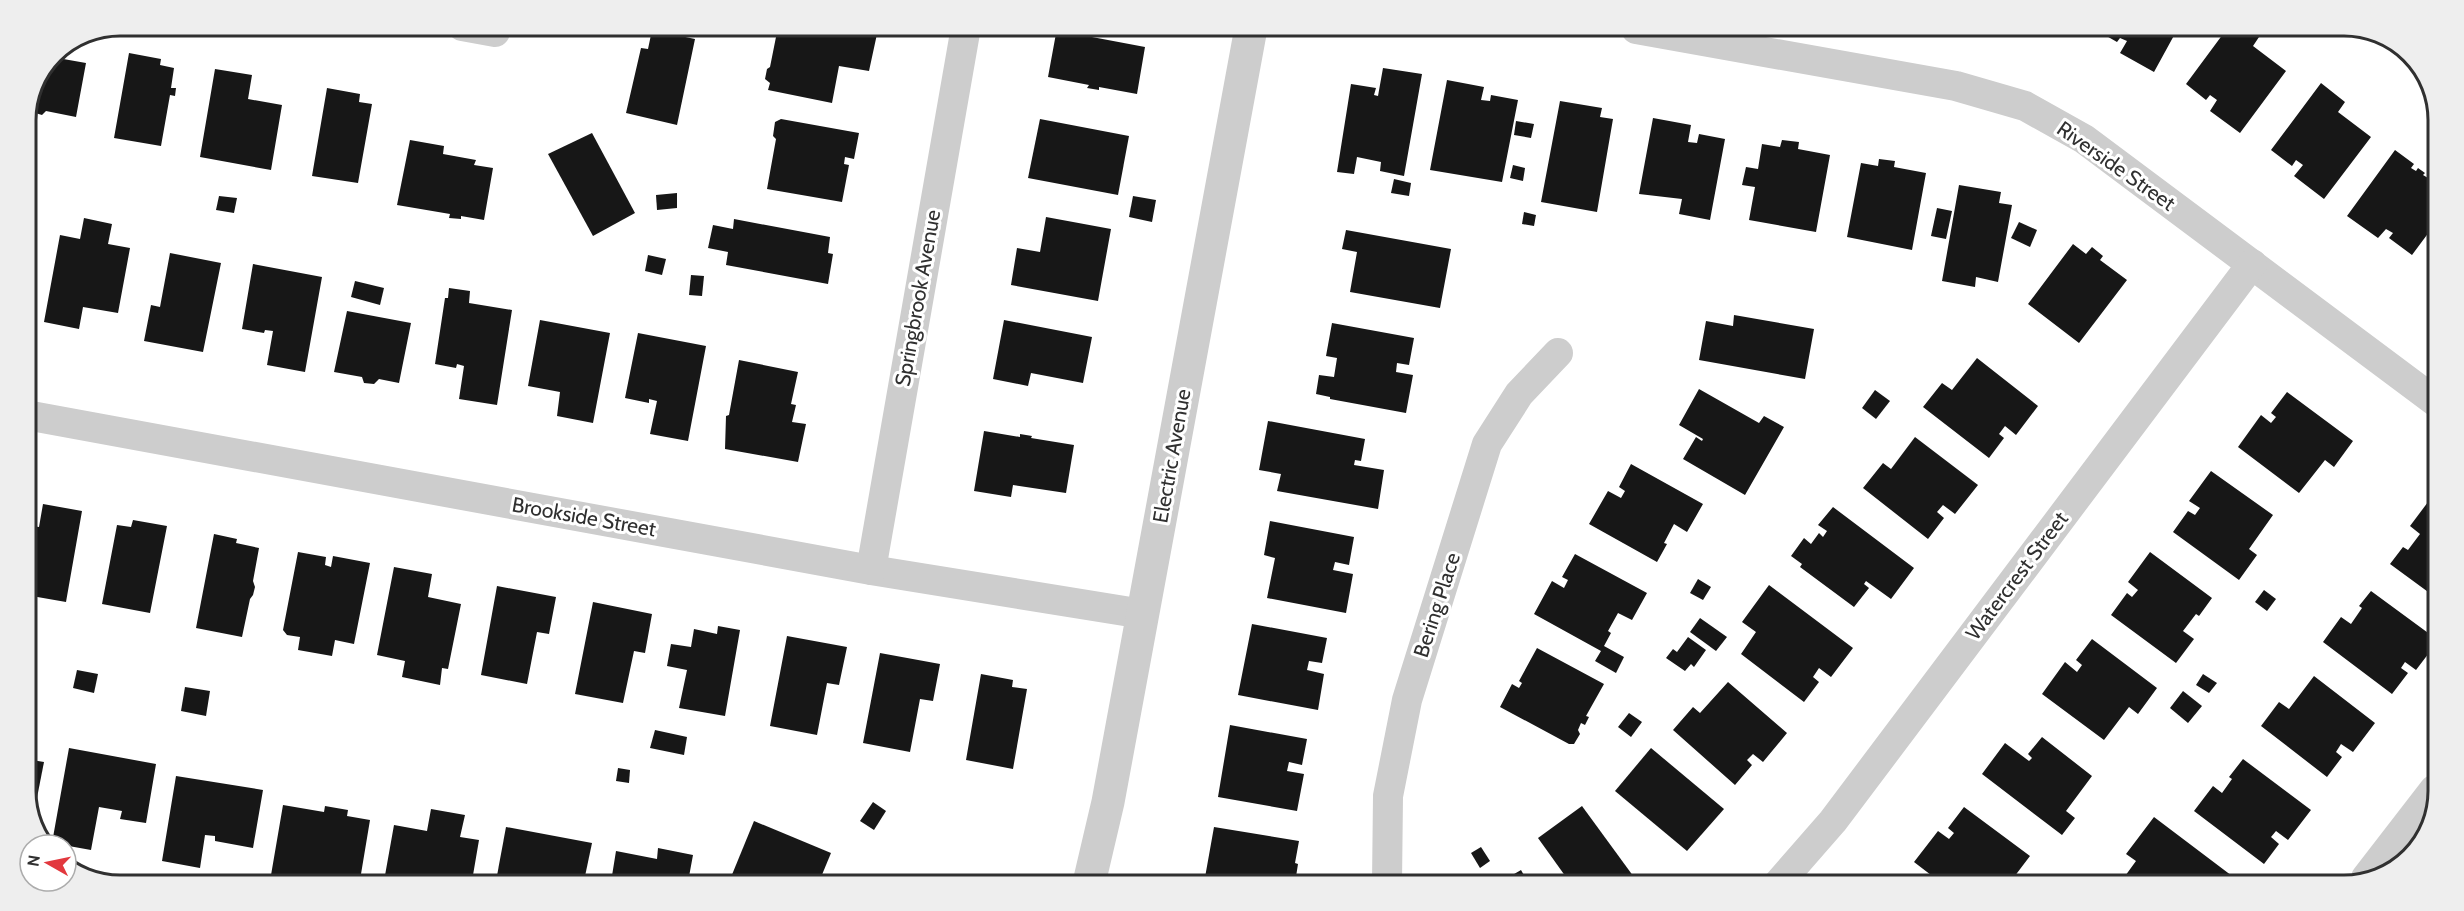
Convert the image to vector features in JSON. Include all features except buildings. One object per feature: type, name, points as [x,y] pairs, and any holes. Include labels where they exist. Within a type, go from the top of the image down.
[{"type":"street","name":"Springbrook Avenue","points":[[871,570],[964,36]]},
{"type":"street","name":"Electric Avenue","points":[[1091,875],[1108,802],[1250,36]]},
{"type":"street","name":"Riverside Street","points":[[1675,36],[1956,86],[2025,106],[2084,139],[2428,396]]},
{"type":"street","name":"Watercrest Street","points":[[1786,875],[1833,821],[2252,264]]},
{"type":"street","name":"Bering Place","points":[[1387,875],[1388,796],[1407,700],[1487,444],[1519,394],[1558,353]]},
{"type":"street","name":"Brookside Street","points":[[36,417],[871,570],[1143,614]]},
{"type":"street","points":[[2372,871],[2427,799]]}]
